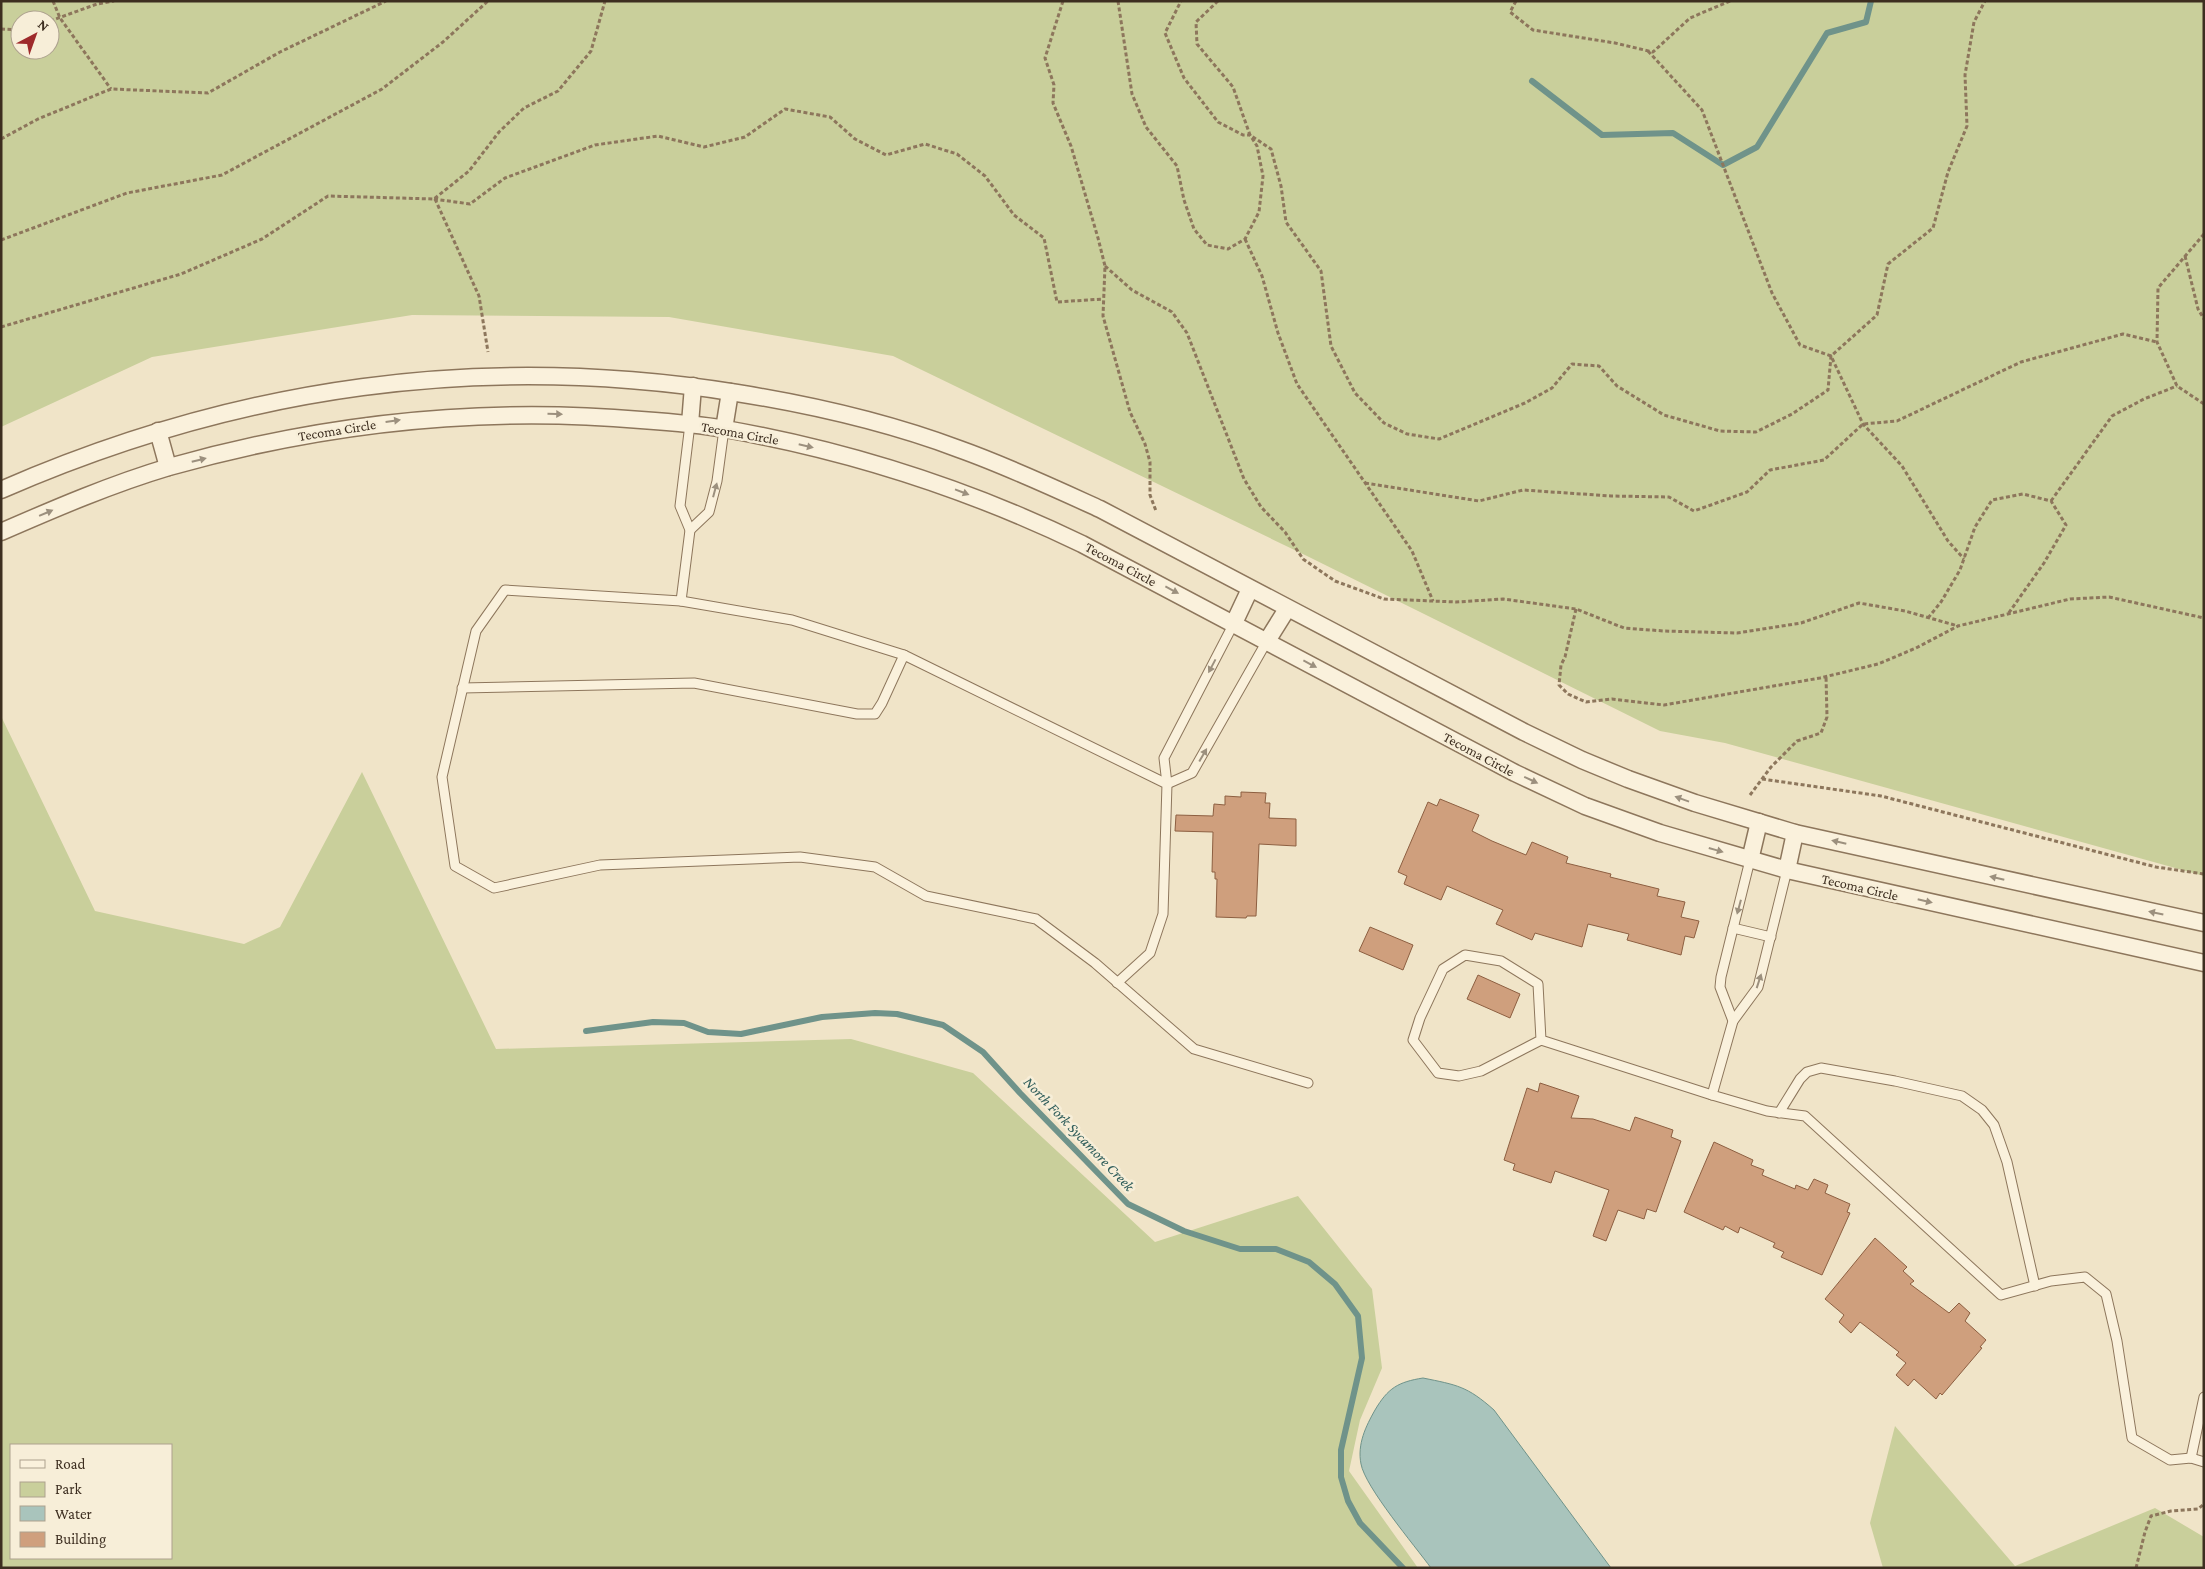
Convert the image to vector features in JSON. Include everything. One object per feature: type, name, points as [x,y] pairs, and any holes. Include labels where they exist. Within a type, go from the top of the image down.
[{"type":"street","points":[[1,490],[73,460],[158,431],[224,413],[300,396],[377,384],[456,378],[573,377],[650,381],[730,392],[844,414],[956,448],[1029,477],[1100,509],[1287,609],[1582,760],[1628,779],[1695,803],[1795,833],[2204,923]]},
{"type":"street","points":[[690,424],[693,386]]},
{"type":"street","points":[[724,428],[730,392]]},
{"type":"street","name":"Tecoma Circle","points":[[1,532],[97,492],[168,468],[323,432],[414,419],[553,414],[594,415],[724,428],[863,460],[939,484],[1011,511],[1082,544],[1515,772],[1585,806],[1660,833],[1787,870],[2204,963]]},
{"type":"street","points":[[158,431],[168,468]]},
{"type":"street","points":[[1234,623],[1250,589]]},
{"type":"street","points":[[1267,641],[1287,609]]},
{"type":"street","points":[[1750,860],[1759,822]]},
{"type":"street","points":[[1787,870],[1795,833]]},
{"type":"lane","points":[[681,601],[690,530],[680,506],[690,424]]},
{"type":"lane","points":[[690,530],[709,512],[717,481],[724,428]]},
{"type":"lane","points":[[1267,641],[1192,773],[1167,784],[904,655],[792,620],[681,601],[505,590],[476,631],[442,777],[455,866],[494,888],[600,865],[800,857],[875,868],[926,896],[1036,918],[1117,982],[1194,1049],[1308,1083]]},
{"type":"lane","points":[[1117,982],[1150,954],[1163,914],[1167,784],[1164,758],[1234,623]]},
{"type":"lane","points":[[462,688],[694,683],[857,714],[875,714],[882,704],[904,655]]},
{"type":"lane","points":[[1733,1021],[1720,987],[1721,977],[1750,860]]},
{"type":"lane","points":[[1712,1095],[1733,1021],[1758,987],[1787,870]]},
{"type":"lane","points":[[1733,928],[1771,937]]},
{"type":"lane","points":[[1541,1040],[1538,984],[1501,961],[1465,955],[1443,969],[1420,1018],[1413,1040],[1438,1073],[1459,1076],[1481,1071],[1541,1040],[1712,1095],[1779,1113],[1805,1116],[2001,1295],[2052,1281],[2085,1277],[2106,1294],[2117,1341],[2132,1438],[2170,1460],[2191,1458],[2204,1462]]},
{"type":"lane","points":[[1779,1113],[1800,1079],[1807,1072],[1821,1068],[1895,1081],[1962,1096],[1982,1110],[1994,1125],[2007,1162],[2035,1286]]},
{"type":"lane","points":[[2191,1458],[2204,1397]]},
{"type":"path","points":[[111,89],[60,18],[97,4],[114,1]]},
{"type":"path","points":[[1,139],[38,119],[111,89],[208,93],[280,52],[386,1]]},
{"type":"path","points":[[1,240],[127,192],[222,175],[382,89],[443,42],[488,1]]},
{"type":"path","points":[[434,199],[469,171],[499,132],[524,108],[558,91],[591,51],[605,1]]},
{"type":"path","points":[[1063,1],[1045,58],[1054,85],[1053,103],[1071,146],[1098,238],[1105,266],[1103,316],[1113,358],[1130,412],[1145,444],[1150,462],[1150,495],[1156,511]]},
{"type":"path","points":[[1118,1],[1132,94],[1146,127],[1178,166],[1184,200],[1194,229],[1207,245],[1228,249],[1245,240],[1259,212],[1263,176],[1257,146],[1250,135],[1234,87],[1197,44],[1196,22],[1218,1]]},
{"type":"path","points":[[1181,1],[1165,33],[1184,78],[1218,122],[1243,135],[1250,135],[1271,149],[1281,186],[1286,222],[1321,272],[1331,346],[1355,393],[1384,423],[1407,434],[1440,439],[1525,403],[1552,388],[1572,364],[1599,366],[1617,386],[1664,415],[1720,431],[1756,432],[1792,414],[1828,390],[1831,356],[1877,315],[1888,264],[1933,228],[1948,172],[1967,126],[1965,75],[1974,22],[1985,1]]},
{"type":"path","points":[[1516,1],[1510,12],[1534,30],[1615,43],[1653,52],[1690,18],[1730,1]]},
{"type":"path","points":[[1648,51],[1702,110],[1772,293],[1800,345],[1831,356],[1863,424],[1902,466],[1948,541],[1964,559]]},
{"type":"path","points":[[1,327],[181,274],[262,239],[328,196],[434,199],[470,204],[505,178],[595,145],[658,136],[704,147],[745,138],[785,109],[830,117],[856,139],[886,155],[925,144],[957,154],[985,176],[1014,215],[1044,238],[1057,302],[1103,298]]},
{"type":"path","points":[[434,199],[479,296],[488,352]]},
{"type":"path","points":[[2204,234],[2158,288],[2157,342],[2177,386],[2204,404]]},
{"type":"path","points":[[1245,240],[1262,276],[1278,333],[1297,384],[1412,551],[1433,601]]},
{"type":"path","points":[[2185,256],[2198,309],[2204,319]]},
{"type":"path","points":[[1105,266],[1132,290],[1172,312],[1187,333],[1244,480],[1261,507],[1285,532],[1303,559],[1335,581],[1384,599],[1433,601],[1503,599],[1576,609],[1624,628],[1736,633],[1802,622],[1860,603],[1905,611],[1958,626]]},
{"type":"path","points":[[1365,483],[1479,501],[1524,490],[1611,496],[1669,496],[1694,510],[1747,492],[1770,470],[1824,460],[1863,424],[1897,421],[2020,362],[2123,334],[2157,342]]},
{"type":"path","points":[[2051,500],[2112,416],[2144,399],[2177,386]]},
{"type":"path","points":[[1928,618],[1941,602],[1960,570],[1975,527],[1992,500],[2023,494],[2051,500],[2066,525],[2044,563],[2008,615]]},
{"type":"path","points":[[1576,609],[1561,664],[1559,685],[1568,694],[1586,702],[1612,699],[1664,705],[1826,676],[1878,664],[1916,648],[1958,626],[2070,599],[2109,597],[2204,618]]},
{"type":"path","points":[[1750,795],[1771,767],[1797,741],[1821,733],[1827,717],[1826,676]]},
{"type":"path","points":[[1762,780],[1881,796],[2156,867],[2204,874]]},
{"type":"path","points":[[2136,1568],[2144,1532],[2151,1516],[2170,1511],[2198,1510],[2204,1504]]},
{"type":"green space","points":[[1,1],[2204,1],[2204,876],[1725,743],[1660,731],[1307,556],[893,356],[669,317],[412,315],[152,357],[1,427]]},
{"type":"green space","points":[[1,716],[95,911],[244,944],[280,927],[362,772],[496,1049],[851,1039],[973,1073],[1155,1242],[1298,1196],[1372,1289],[1382,1368],[1360,1420],[1349,1471],[1418,1568],[1,1568]]},
{"type":"green space","points":[[1895,1426],[2015,1566],[2155,1508],[2204,1537],[2204,1568],[1883,1568],[1870,1523]]},
{"type":"water","points":[[1423,1378],[1469,1391],[1494,1410],[1611,1568],[1431,1568],[1371,1487],[1364,1474],[1360,1457],[1361,1442],[1366,1429],[1384,1396],[1400,1384]]},
{"type":"building","points":[[1241,792],[1266,793],[1265,803],[1270,803],[1269,818],[1296,819],[1296,846],[1259,844],[1256,916],[1247,916],[1246,918],[1216,917],[1217,879],[1215,879],[1215,872],[1212,872],[1213,832],[1175,831],[1176,815],[1213,816],[1214,804],[1225,805],[1225,796],[1241,797]]},
{"type":"building","points":[[1440,799],[1479,815],[1472,831],[1492,841],[1526,855],[1532,842],[1568,857],[1566,863],[1611,874],[1610,877],[1659,889],[1657,896],[1685,902],[1681,917],[1699,921],[1694,938],[1685,936],[1681,955],[1627,940],[1629,934],[1588,924],[1582,947],[1535,933],[1532,940],[1496,924],[1503,910],[1447,886],[1441,900],[1404,884],[1407,876],[1398,872],[1428,802],[1437,806]]},
{"type":"building","points":[[1370,927],[1413,945],[1403,970],[1359,951]]},
{"type":"building","points":[[1478,975],[1520,994],[1510,1018],[1467,999]]},
{"type":"building","points":[[1540,1083],[1579,1096],[1571,1118],[1593,1119],[1630,1131],[1635,1117],[1673,1130],[1671,1137],[1681,1141],[1656,1212],[1647,1209],[1644,1219],[1618,1210],[1606,1241],[1593,1236],[1609,1190],[1555,1171],[1551,1183],[1513,1170],[1515,1164],[1504,1160],[1527,1088],[1538,1092]]},
{"type":"building","points":[[1714,1142],[1753,1160],[1751,1165],[1764,1170],[1762,1175],[1795,1189],[1796,1185],[1808,1190],[1814,1179],[1828,1185],[1825,1193],[1850,1204],[1847,1212],[1850,1213],[1822,1275],[1781,1257],[1784,1252],[1773,1247],[1775,1243],[1740,1227],[1738,1233],[1725,1226],[1723,1230],[1684,1212]]},
{"type":"building","points":[[1875,1238],[1907,1267],[1903,1271],[1914,1281],[1910,1284],[1949,1313],[1959,1303],[1970,1313],[1965,1321],[1986,1340],[1980,1347],[1982,1348],[1942,1395],[1940,1393],[1936,1399],[1914,1379],[1908,1386],[1896,1375],[1906,1363],[1896,1355],[1899,1352],[1860,1322],[1851,1333],[1839,1322],[1844,1315],[1825,1299]]},
{"type":"waterway","points":[[1532,81],[1602,135],[1673,133],[1723,165],[1757,147],[1827,33],[1866,22],[1871,1]]},
{"type":"waterway","name":"North Fork Sycamore Creek","points":[[586,1031],[653,1022],[684,1023],[708,1032],[741,1034],[822,1017],[875,1013],[897,1014],[943,1025],[983,1052],[1020,1093],[1128,1204],[1184,1231],[1240,1249],[1276,1249],[1309,1262],[1335,1284],[1358,1316],[1362,1358],[1341,1450],[1341,1477],[1348,1501],[1360,1523],[1403,1568]]}]
